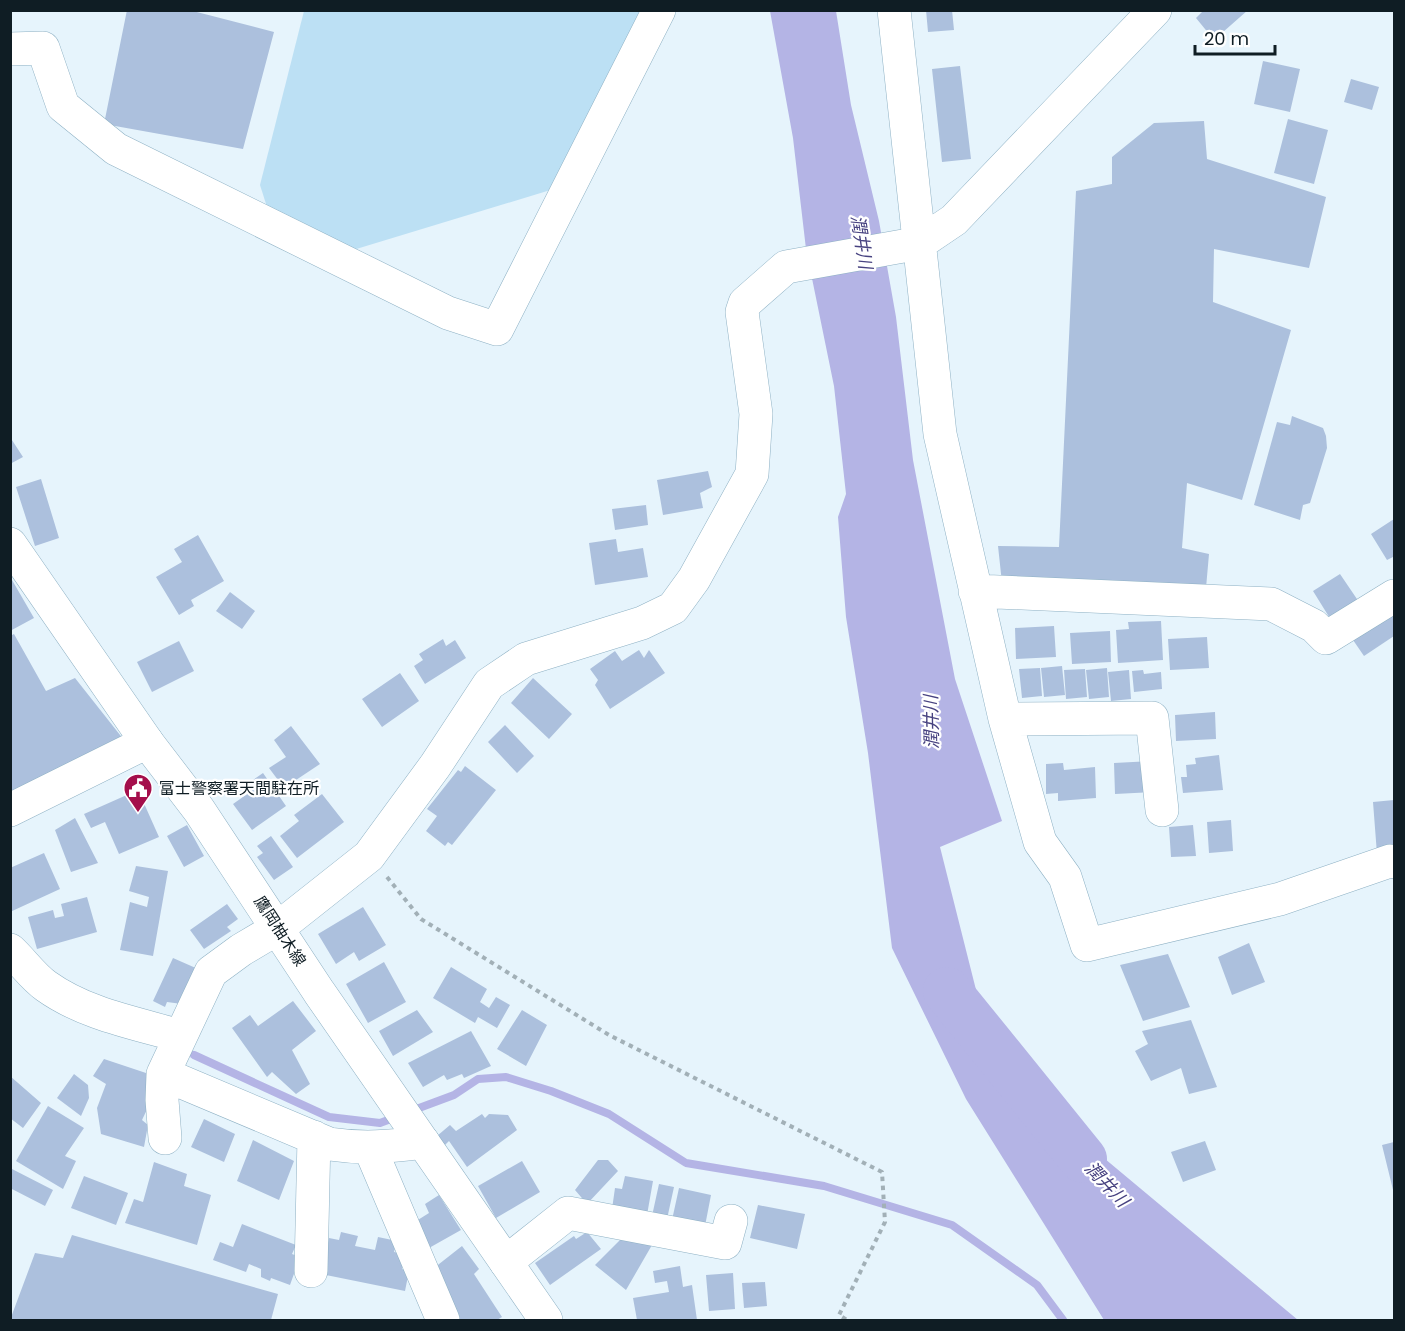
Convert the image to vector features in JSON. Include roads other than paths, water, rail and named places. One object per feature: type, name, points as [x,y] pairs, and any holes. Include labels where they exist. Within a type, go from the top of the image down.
[{"type":"street","points":[[10,49],[43,48],[63,106],[116,149],[448,313],[497,329],[659,10]]},
{"type":"street","points":[[894,10],[940,434],[1005,719],[1040,842],[1065,877],[1087,945],[1280,899],[1390,861],[1395,862]]},
{"type":"street","points":[[165,1138],[162,1100],[163,1074],[211,972],[278,928],[369,855],[435,766],[489,684],[526,659],[642,623],[673,608],[687,589],[752,474],[756,414],[742,312],[745,303],[786,267],[920,243],[954,220],[1155,10]]},
{"type":"street","name":"鷹岡柚木線","points":[[10,544],[147,742],[199,810],[319,992],[546,1320]]},
{"type":"street","points":[[975,591],[1270,604],[1314,626],[1326,638],[1395,596]]},
{"type":"street","points":[[1005,719],[1152,718],[1162,810]]},
{"type":"street","points":[[10,810],[147,742]]},
{"type":"street","points":[[10,950],[44,985],[74,1002],[103,1014],[180,1036]]},
{"type":"street","points":[[163,1074],[329,1144],[370,1148],[421,1139]]},
{"type":"street","points":[[311,1271],[314,1137]]},
{"type":"street","points":[[370,1148],[443,1320]]},
{"type":"street","points":[[506,1262],[568,1213],[725,1243],[732,1221]]},
{"type":"water","points":[[770,11],[836,11],[851,105],[879,221],[896,317],[913,460],[955,679],[1002,821],[940,847],[998,1077],[1050,1113],[1298,1320],[1104,1320],[966,1099],[892,948],[868,753],[846,617],[838,517],[846,494],[834,386],[806,249],[793,138]]},
{"type":"waterway","name":"潤井川","points":[[947,991],[1083,1159]]},
{"type":"waterway","points":[[194,1055],[329,1117],[380,1123],[396,1117]]},
{"type":"waterway","points":[[411,1111],[454,1095],[478,1079],[506,1077],[551,1091],[609,1114],[686,1163],[824,1186],[952,1225],[1037,1285],[1063,1320]]},
{"type":"place","name":"富士警察署天間駐在所","points":[[138,814]]}]
